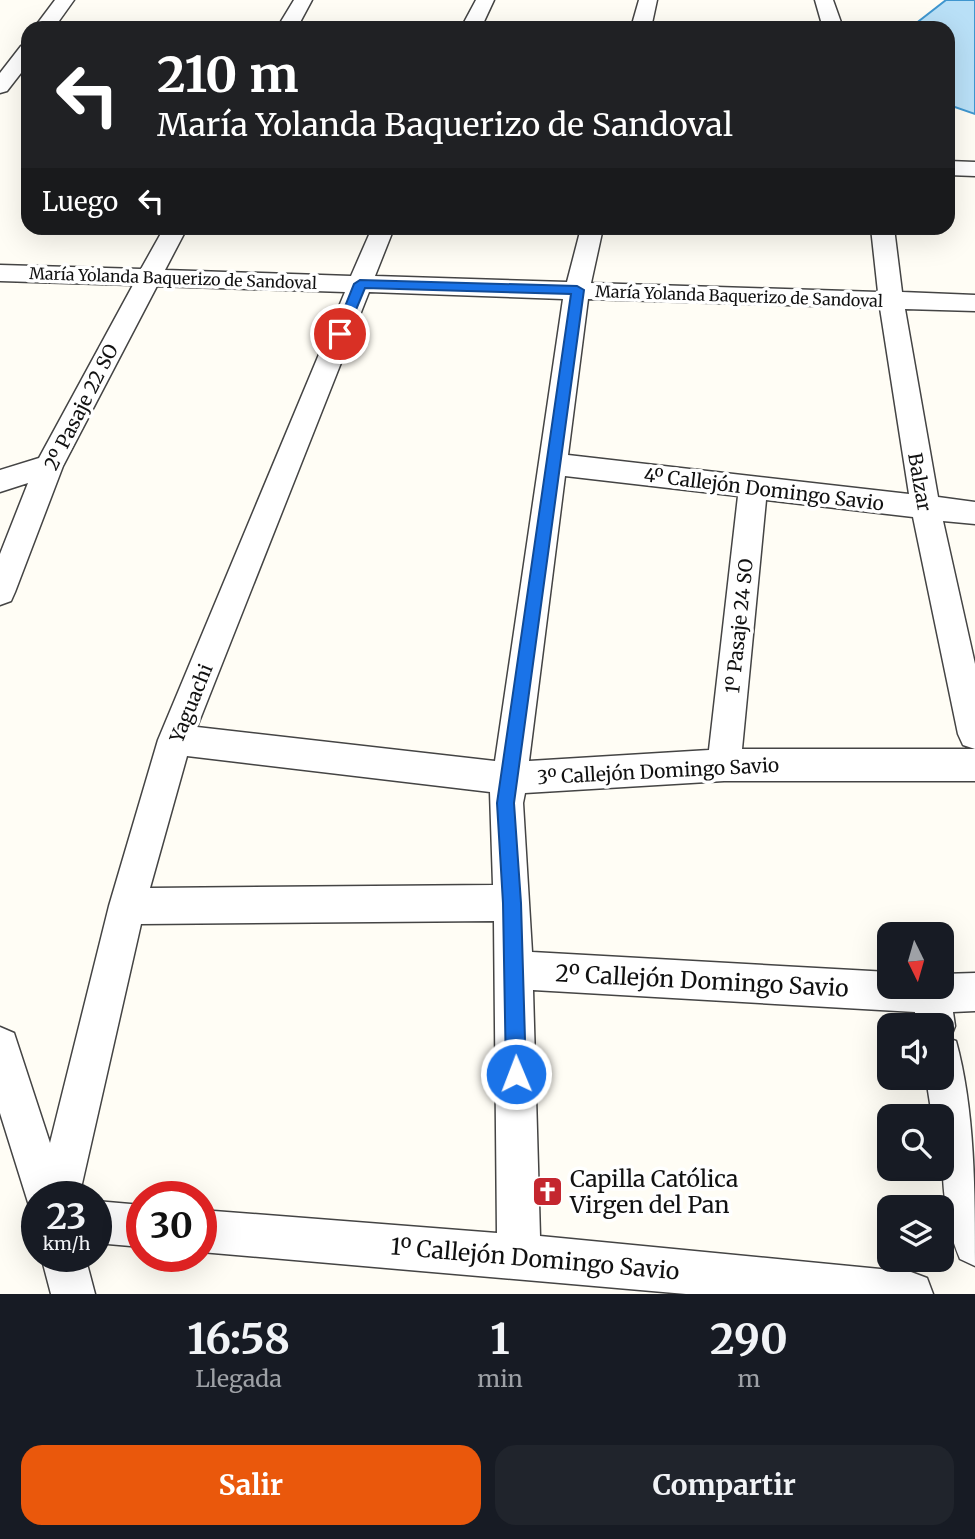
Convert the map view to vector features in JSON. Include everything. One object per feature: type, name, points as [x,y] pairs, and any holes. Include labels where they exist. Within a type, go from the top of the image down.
[{"type":"street","points":[[49,21],[65,0]]},
{"type":"street","points":[[291,21],[303,0]]},
{"type":"street","points":[[474,21],[485,0]]},
{"type":"street","points":[[643,21],[648,0]]},
{"type":"street","points":[[824,0],[831,21]]},
{"type":"street","points":[[6,88],[21,62]]},
{"type":"street","points":[[955,168],[975,169]]},
{"type":"street","name":"2º Pasaje 22 SO","points":[[0,592],[49,466],[171,235]]},
{"type":"street","name":"Yaguachi","points":[[62,1181],[127,906],[175,740],[380,235]]},
{"type":"street","points":[[519,1256],[512,903],[505,824],[509,778],[577,290],[590,235]]},
{"type":"street","name":"Balzar","points":[[884,235],[890,300],[924,509],[975,734]]},
{"type":"street","name":"María Yolanda Baquerizo de Sandoval","points":[[0,273],[975,303]]},
{"type":"street","name":"4º Callejón Domingo Savio","points":[[552,464],[975,513]]},
{"type":"street","points":[[0,481],[49,466]]},
{"type":"street","name":"1º Pasaje 24 SO","points":[[724,765],[753,487]]},
{"type":"street","name":"3º Callejón Domingo Savio","points":[[175,740],[509,778],[724,765],[975,765]]},
{"type":"street","points":[[127,906],[512,903]]},
{"type":"street","name":"2º Callejón Domingo Savio","points":[[514,970],[934,1010],[975,992]]},
{"type":"street","points":[[0,1047],[41,1181]]},
{"type":"street","points":[[948,1090],[975,1244]]},
{"type":"street","name":"1º Callejón Domingo Savio","points":[[217,1232],[519,1256],[911,1294]]},
{"type":"street","points":[[67,1272],[73,1294]]},
{"type":"water","points":[[946,0],[975,0],[975,114],[955,107],[955,21],[919,21]]},
{"type":"place","name":"Capilla Católica Virgen del Pan","points":[[547,1192]]},
{"type":"route","points":[[340,334],[360,284],[577,290],[506,803],[505,824],[512,903],[516,1074]]}]
